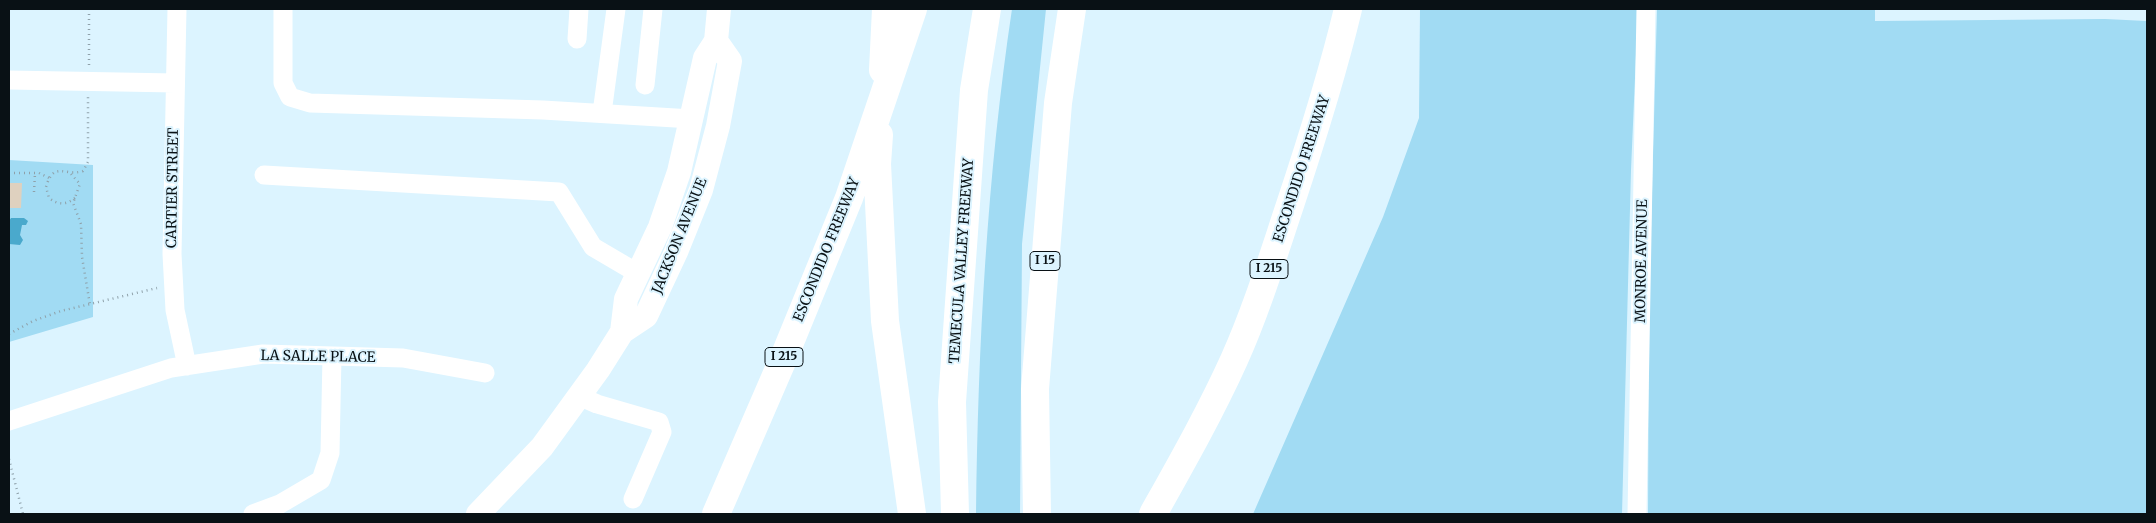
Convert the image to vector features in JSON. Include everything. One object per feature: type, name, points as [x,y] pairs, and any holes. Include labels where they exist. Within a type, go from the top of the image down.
[{"type":"highway","points":[[886,9],[878,164],[885,321],[912,514]]},
{"type":"highway","name":"ESCONDIDO FREEWAY","points":[[716,514],[850,198],[913,9]]},
{"type":"highway","name":"TEMECULA VALLEY FREEWAY","points":[[955,514],[952,402],[974,90],[987,9]]},
{"type":"highway","name":"I 15","points":[[1037,514],[1035,390],[1058,104],[1072,9]]},
{"type":"highway","name":"ESCONDIDO FREEWAY","points":[[1153,514],[1204,421],[1234,361],[1264,287],[1335,64],[1348,9]]},
{"type":"main road","name":"JACKSON AVENUE","points":[[622,332],[626,299],[660,227],[673,191],[692,119],[704,58],[716,41],[719,9]]},
{"type":"main road","name":"JACKSON AVENUE","points":[[478,514],[542,447],[580,396],[622,332],[646,316],[701,190],[718,126],[730,60],[716,41]]},
{"type":"main road","points":[[663,280],[662,255],[672,231],[700,144],[700,131],[692,119]]},
{"type":"street","name":"CARTIER STREET","points":[[177,9],[172,254],[176,310],[187,366]]},
{"type":"street","points":[[283,9],[283,82],[290,96],[310,103],[602,113],[692,119]]},
{"type":"street","points":[[577,38],[578,9]]},
{"type":"street","points":[[602,113],[616,9]]},
{"type":"street","points":[[645,85],[653,9]]},
{"type":"street","name":"MONROE AVENUE","points":[[1637,514],[1646,9]]},
{"type":"street","points":[[9,80],[175,83]]},
{"type":"street","points":[[264,175],[559,192],[593,247],[639,274]]},
{"type":"street","name":"LA SALLE PLACE","points":[[9,421],[171,368],[263,354],[402,358],[485,373]]},
{"type":"street","points":[[253,514],[280,504],[321,480],[330,453],[332,356]]},
{"type":"street","points":[[580,396],[597,404],[659,422],[662,432],[633,499]]},
{"type":"path","points":[[74,198],[70,202],[58,203],[49,198],[46,187],[49,178],[55,172],[62,170],[75,173],[83,170],[88,162],[89,9]]},
{"type":"path","points":[[9,172],[35,173],[49,178]]},
{"type":"path","points":[[69,172],[80,184],[73,203],[81,224],[82,257],[90,305]]},
{"type":"path","points":[[34,192],[35,173]]},
{"type":"path","points":[[9,334],[33,321],[61,311],[174,284]]},
{"type":"path","points":[[9,459],[23,514]]},
{"type":"shaded area","points":[[1012,9],[1046,9],[1022,244],[1020,514],[976,514],[979,387],[985,261],[996,135]]},
{"type":"shaded area","points":[[1420,9],[1638,9],[1631,170],[1622,514],[1253,514],[1383,217],[1419,118]]},
{"type":"shaded area","points":[[1657,9],[1875,9],[1875,21],[2105,19],[2147,21],[2147,514],[1648,514],[1649,303]]},
{"type":"shaded area","points":[[9,160],[93,165],[93,317],[9,342]]},
{"type":"shaded area","points":[[11,218],[24,218],[28,221],[26,225],[22,225],[20,235],[23,240],[20,245],[9,244],[9,221]]},
{"type":"building","points":[[9,183],[22,183],[21,208],[9,208]]}]
